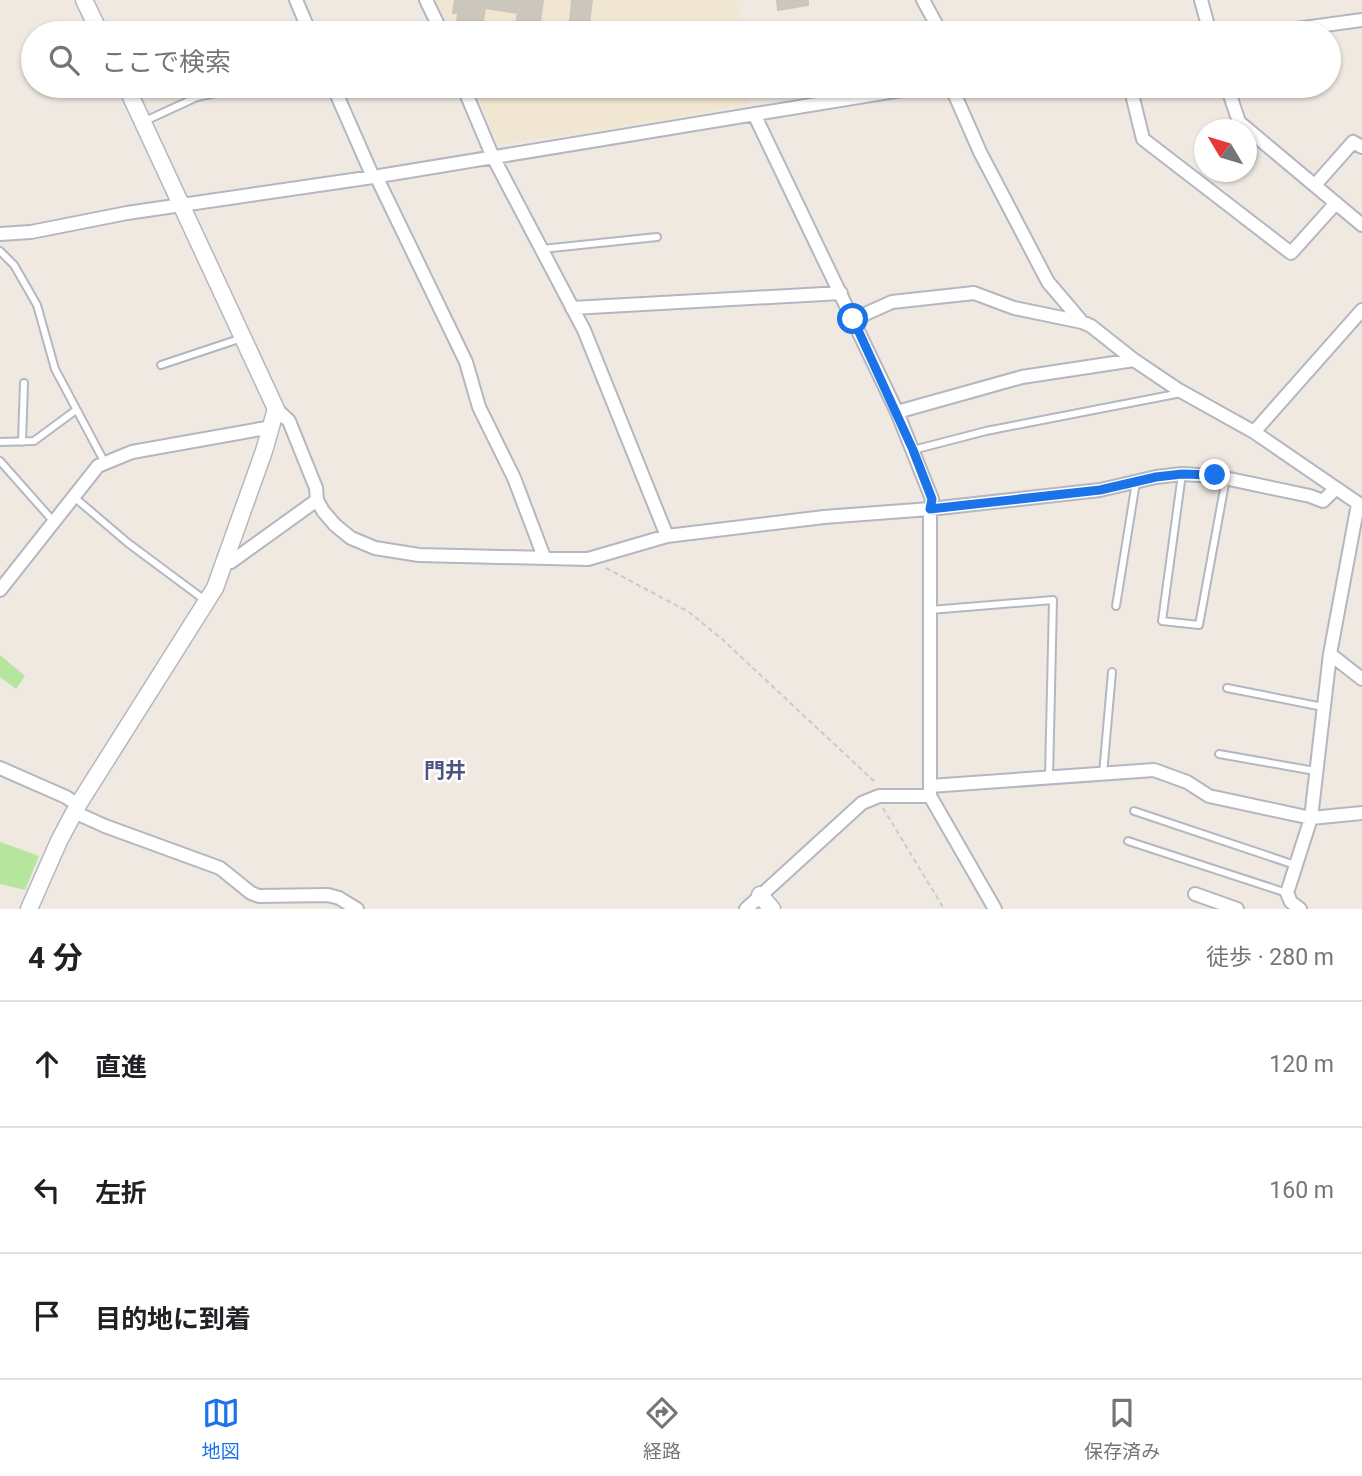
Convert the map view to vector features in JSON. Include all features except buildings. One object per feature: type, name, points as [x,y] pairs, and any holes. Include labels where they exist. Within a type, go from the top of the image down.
[{"type":"street","points":[[83,0],[94,21]]},
{"type":"street","points":[[296,0],[305,21]]},
{"type":"street","points":[[426,0],[436,21]]},
{"type":"street","points":[[923,0],[934,21]]},
{"type":"street","points":[[1201,0],[1207,21]]},
{"type":"street","points":[[1341,23],[1362,20]]},
{"type":"street","points":[[132,98],[276,409],[289,421],[317,488],[317,500],[323,511],[351,538],[387,552],[588,559],[667,536],[824,517],[930,509],[1100,490],[1182,474],[1226,478],[1323,501],[1336,488]]},
{"type":"street","points":[[338,98],[466,362],[479,407],[514,478],[544,557]]},
{"type":"street","points":[[468,98],[492,155],[584,330],[667,536]]},
{"type":"street","points":[[0,234],[31,232],[183,205],[852,98]]},
{"type":"street","points":[[956,98],[980,152],[1041,271],[1082,322]]},
{"type":"street","points":[[1133,98],[1143,139],[1291,253],[1336,203]]},
{"type":"street","points":[[1231,98],[1239,122],[1362,225]]},
{"type":"street","points":[[754,114],[897,412],[932,499],[930,791],[995,909]]},
{"type":"street","points":[[1315,185],[1353,142],[1362,147]]},
{"type":"street","points":[[572,308],[841,293]]},
{"type":"street","points":[[853,319],[892,302],[974,293],[1014,308],[1082,322],[1184,393],[1254,432],[1360,505],[1330,654],[1311,818],[1297,866],[1291,903]]},
{"type":"street","points":[[1254,432],[1362,310]]},
{"type":"street","points":[[897,412],[1022,377],[1134,360]]},
{"type":"street","points":[[29,909],[76,809],[207,602],[226,560],[276,409]]},
{"type":"street","points":[[0,590],[91,473],[105,463],[132,452],[272,427]]},
{"type":"street","points":[[226,560],[231,562],[317,500]]},
{"type":"street","points":[[1330,654],[1362,679]]},
{"type":"street","points":[[0,768],[66,797],[76,809],[220,868],[251,893],[259,896],[328,895],[357,909]]},
{"type":"street","points":[[746,909],[862,803],[876,797],[1049,778],[1154,770],[1187,782],[1209,796],[1311,818],[1362,813]]},
{"type":"street","points":[[1195,894],[1237,909]]},
{"type":"street","points":[[760,895],[772,909]]},
{"type":"lane","points":[[143,122],[195,98]]},
{"type":"lane","points":[[540,249],[657,237]]},
{"type":"lane","points":[[0,251],[14,265],[37,305],[55,369],[105,463]]},
{"type":"lane","points":[[162,365],[244,337]]},
{"type":"lane","points":[[22,442],[24,383]]},
{"type":"lane","points":[[913,450],[986,431],[1184,393]]},
{"type":"lane","points":[[0,442],[34,442],[76,410]]},
{"type":"lane","points":[[0,461],[54,522]]},
{"type":"lane","points":[[1182,474],[1162,621],[1199,625],[1226,478]]},
{"type":"lane","points":[[1116,606],[1136,482]]},
{"type":"lane","points":[[73,496],[128,543],[207,602]]},
{"type":"lane","points":[[930,610],[1054,600],[1049,778]]},
{"type":"lane","points":[[1103,774],[1112,672]]},
{"type":"lane","points":[[1227,688],[1323,707]]},
{"type":"lane","points":[[1219,754],[1315,771]]},
{"type":"lane","points":[[1134,811],[1297,866]]},
{"type":"lane","points":[[1128,841],[1291,903]]},
{"type":"path","points":[[588,559],[688,612],[723,640],[876,782],[876,797],[944,909]]},
{"type":"shaded area","points":[[436,0],[735,0],[743,21],[446,21]]},
{"type":"shaded area","points":[[479,98],[748,98],[750,104],[594,131],[498,144]]},
{"type":"green space","points":[[0,655],[25,676],[16,689],[0,677]]},
{"type":"green space","points":[[0,842],[39,856],[25,890],[0,884]]},
{"type":"district","name":"門井","points":[[445,771]]},
{"type":"route","points":[[853,319],[913,450],[932,499],[930,509],[1100,490],[1156,477],[1182,474],[1215,475]]}]
